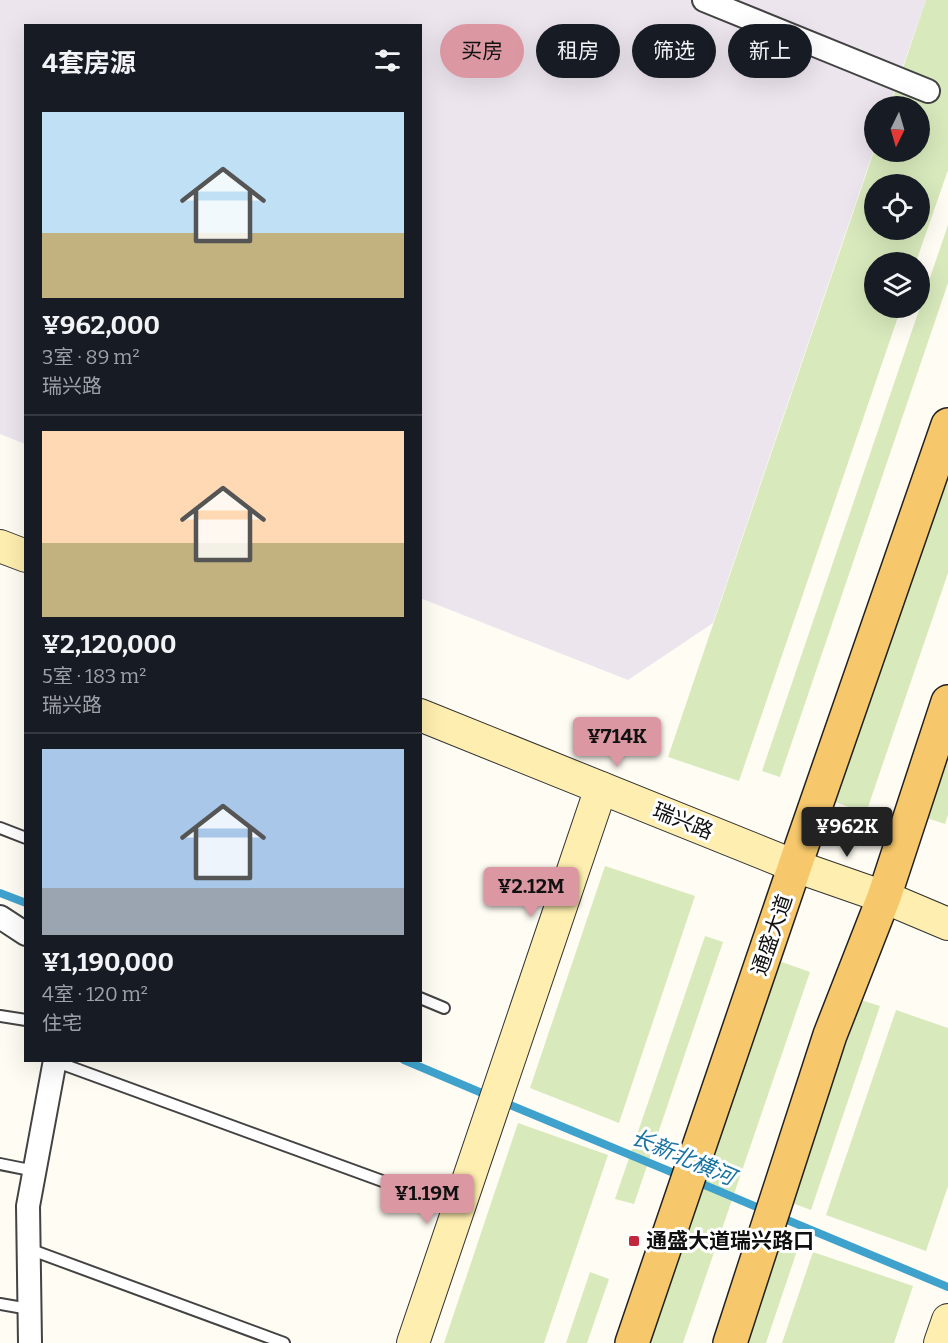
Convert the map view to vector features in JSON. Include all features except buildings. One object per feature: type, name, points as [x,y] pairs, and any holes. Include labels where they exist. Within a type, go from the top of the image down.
[{"type":"main road","name":"通盛大道","points":[[632,1343],[948,425]]},
{"type":"main road","points":[[730,1343],[830,1035],[884,897],[948,702]]},
{"type":"street","points":[[704,0],[928,91]]},
{"type":"street","points":[[0,546],[24,555]]},
{"type":"street","name":"瑞兴路","points":[[422,716],[795,867],[884,897],[948,924]]},
{"type":"street","points":[[413,1343],[602,788]]},
{"type":"street","points":[[0,917],[24,933]]},
{"type":"street","points":[[30,1343],[28,1206],[55,1062]]},
{"type":"street","points":[[940,1343],[948,1320]]},
{"type":"lane","points":[[0,828],[24,837]]},
{"type":"lane","points":[[422,999],[444,1008]]},
{"type":"lane","points":[[0,1016],[24,1020]]},
{"type":"lane","points":[[58,1062],[396,1186]]},
{"type":"lane","points":[[0,1164],[35,1171]]},
{"type":"lane","points":[[28,1249],[284,1343]]},
{"type":"lane","points":[[0,1304],[29,1309]]},
{"type":"shaded area","points":[[0,0],[926,0],[892,96],[864,96],[864,162],[870,162],[713,623],[628,680],[422,599],[422,24],[24,24],[24,444],[0,434]]},
{"type":"green space","points":[[926,0],[948,0],[948,170],[930,222],[930,174],[866,174],[870,162],[930,162],[930,96],[893,96]]},
{"type":"green space","points":[[864,180],[864,240],[924,240],[919,252],[864,252],[864,318],[898,318],[739,781],[668,757]]},
{"type":"green space","points":[[948,225],[948,283],[780,777],[762,771],[916,318],[930,318],[930,278]]},
{"type":"green space","points":[[948,470],[948,573],[866,813],[835,802]]},
{"type":"green space","points":[[948,756],[948,815],[945,824],[927,818]]},
{"type":"green space","points":[[605,866],[695,896],[619,1123],[530,1088]]},
{"type":"green space","points":[[705,936],[723,942],[634,1204],[615,1199]]},
{"type":"green space","points":[[779,961],[810,972],[683,1343],[649,1343]]},
{"type":"green space","points":[[861,1000],[880,1006],[811,1210],[792,1203]]},
{"type":"green space","points":[[896,1010],[948,1028],[948,1186],[926,1251],[826,1215]]},
{"type":"green space","points":[[518,1123],[608,1155],[544,1343],[444,1343]]},
{"type":"green space","points":[[783,1229],[802,1236],[766,1343],[744,1343]]},
{"type":"green space","points":[[813,1252],[913,1286],[894,1343],[782,1343]]},
{"type":"green space","points":[[590,1272],[609,1279],[587,1343],[566,1343]]},
{"type":"waterway","name":"长新北横河","points":[[0,893],[24,902]]},
{"type":"waterway","name":"长新北横河","points":[[409,1062],[489,1096]]},
{"type":"waterway","name":"长新北横河","points":[[503,1102],[681,1176]]},
{"type":"waterway","name":"长新北横河","points":[[695,1181],[764,1210]]},
{"type":"waterway","name":"长新北横河","points":[[780,1217],[948,1287]]},
{"type":"place","name":"通盛大道瑞兴路口","points":[[634,1241]]}]
